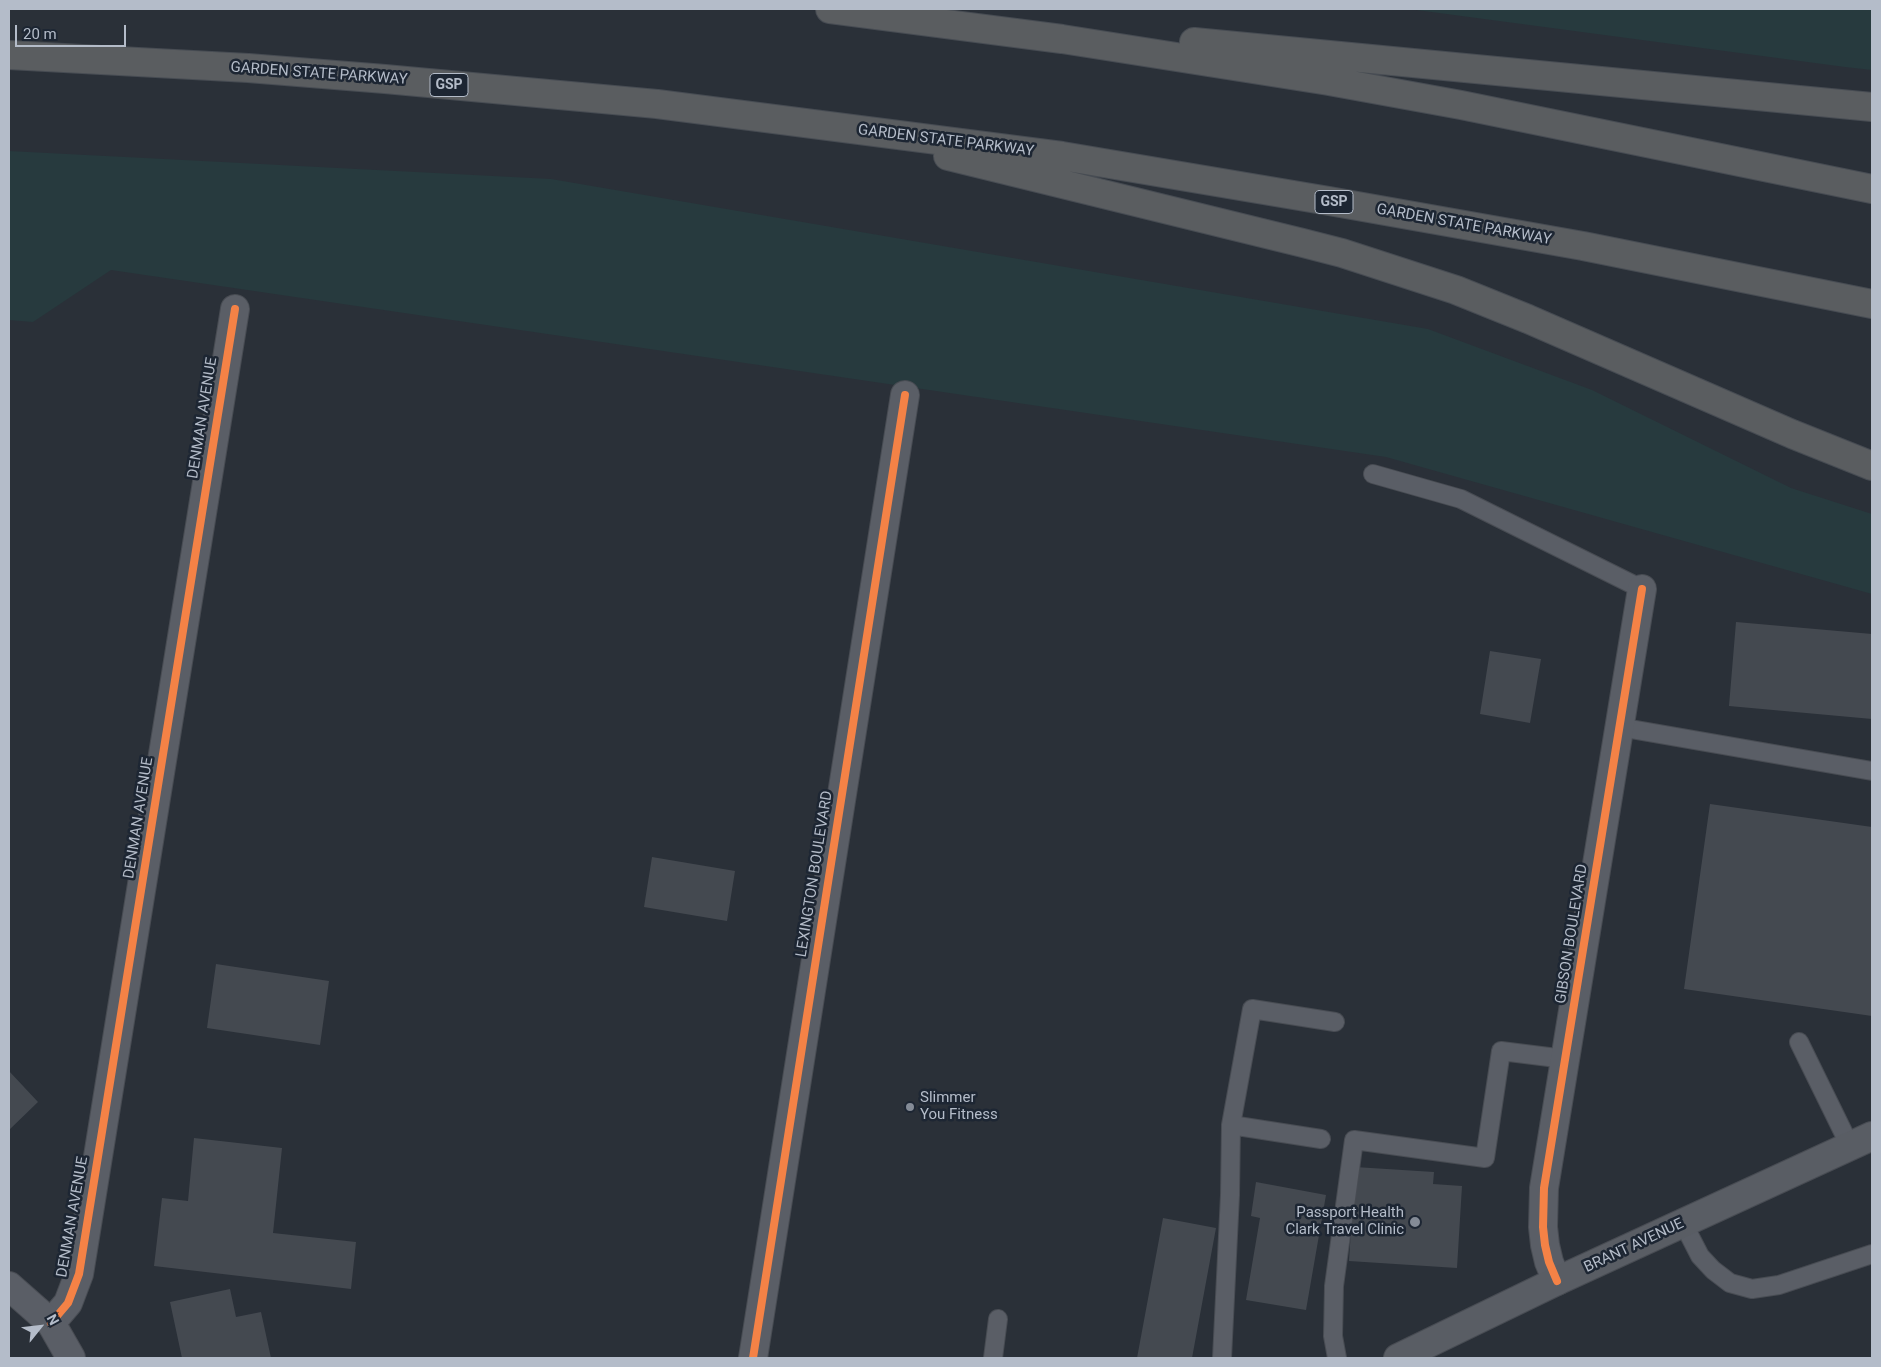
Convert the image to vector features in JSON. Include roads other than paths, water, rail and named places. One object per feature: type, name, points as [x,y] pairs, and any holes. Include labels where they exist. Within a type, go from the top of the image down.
[{"type":"highway","points":[[830,9],[1062,39],[1329,82],[1480,109],[1872,189]]},
{"type":"highway","points":[[845,9],[1872,108]]},
{"type":"highway","name":"GARDEN STATE PARKWAY","points":[[9,55],[209,66],[385,79],[793,120],[1062,156],[1196,178],[1583,246],[1872,304]]},
{"type":"highway","points":[[793,120],[866,136],[1303,243],[1418,277],[1504,308],[1739,412],[1830,451],[1872,466]]},
{"type":"main road","name":"BRANT AVENUE","points":[[1398,1358],[1558,1281],[1861,1141]]},
{"type":"street","name":"DENMAN AVENUE","points":[[51,1323],[68,1303],[79,1274],[235,309]]},
{"type":"street","name":"LEXINGTON BOULEVARD","points":[[753,1358],[905,395]]},
{"type":"street","name":"GIBSON BOULEVARD","points":[[1558,1281],[1549,1262],[1545,1245],[1544,1188],[1642,589]]},
{"type":"street","points":[[9,1286],[51,1323],[71,1358]]},
{"type":"lane","points":[[1373,474],[1461,498],[1642,589]]},
{"type":"lane","points":[[1619,727],[1872,771]]},
{"type":"lane","points":[[1222,1358],[1230,1195],[1231,1125],[1252,1009],[1335,1022]]},
{"type":"lane","points":[[1799,1042],[1861,1141]]},
{"type":"lane","points":[[1337,1358],[1333,1336],[1334,1286],[1354,1140],[1485,1158],[1501,1050],[1565,1059]]},
{"type":"lane","points":[[1231,1125],[1321,1139]]},
{"type":"lane","points":[[1683,1224],[1700,1256],[1713,1270],[1730,1283],[1752,1289],[1779,1284],[1872,1254]]},
{"type":"lane","points":[[994,1358],[998,1320]]},
{"type":"place","name":"Slimmer You Fitness","points":[[910,1107]]},
{"type":"place","name":"Passport Health Clark Travel Clinic","points":[[1415,1222]]}]
